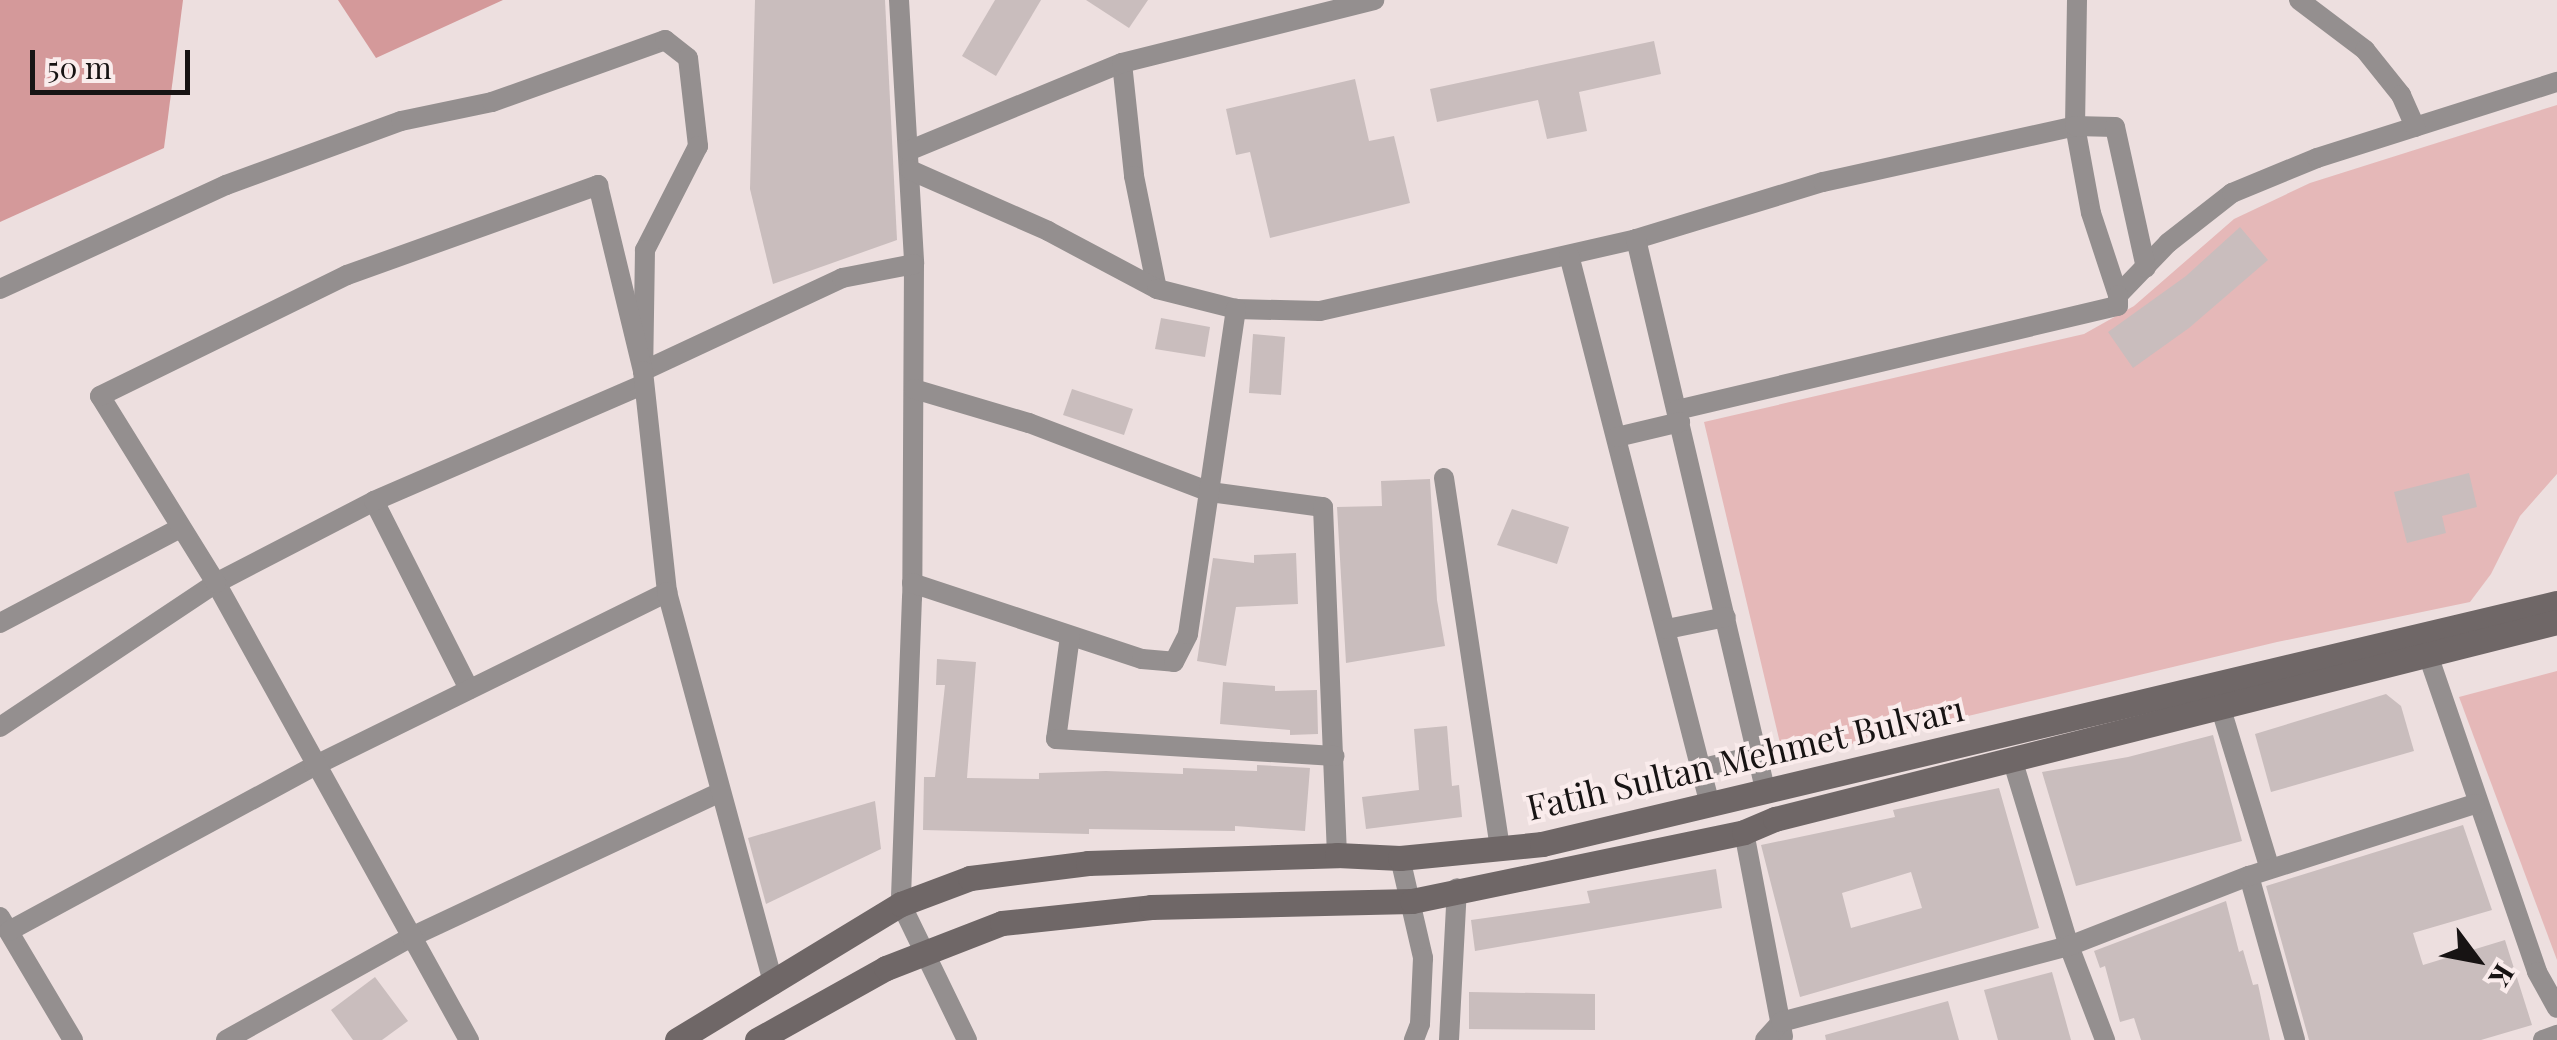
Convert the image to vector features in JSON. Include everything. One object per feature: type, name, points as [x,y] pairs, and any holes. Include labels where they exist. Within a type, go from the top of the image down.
[{"type":"main road","name":"Fatih Sultan Mehmet Bulvarı","points":[[678,1040],[774,985],[901,904],[970,878],[1088,863],[1337,855],[1400,858],[1542,844],[1710,805],[1764,788],[2557,603]]},
{"type":"main road","name":"Fatih Sultan Mehmet Bulvarı","points":[[765,1038],[886,968],[1002,922],[1152,907],[1412,900],[1744,832],[1775,819],[2557,622]]},
{"type":"main road","points":[[1764,788],[1775,819]]},
{"type":"main road","points":[[1710,805],[1716,837]]},
{"type":"street","points":[[899,0],[914,264],[912,583],[901,904],[966,1040]]},
{"type":"street","points":[[909,160],[1122,63],[1374,0]]},
{"type":"street","points":[[1616,437],[1678,416],[2118,306],[2118,295],[2091,213],[2074,126],[2078,0]]},
{"type":"street","points":[[2300,0],[2365,50],[2401,95],[2416,127]]},
{"type":"street","points":[[0,288],[226,185],[401,122],[492,102],[664,40],[688,58],[698,146],[646,250],[643,378]]},
{"type":"street","points":[[1122,63],[1134,176],[1157,289]]},
{"type":"street","points":[[2118,295],[2168,243],[2232,193],[2317,158],[2557,82]]},
{"type":"street","points":[[909,160],[1157,289],[1236,308],[1320,311],[1636,240],[1824,182],[2074,126],[2115,128],[2146,268]]},
{"type":"street","points":[[469,1040],[216,583],[100,396],[347,275],[598,185],[643,378],[667,592],[718,793],[774,985]]},
{"type":"street","points":[[1636,240],[1764,788]]},
{"type":"street","points":[[1569,255],[1710,805]]},
{"type":"street","points":[[0,727],[216,583],[374,501],[643,378],[842,278],[914,264]]},
{"type":"street","points":[[912,583],[1142,659],[1174,662],[1188,634],[1236,308]]},
{"type":"street","points":[[914,389],[1030,423],[1210,492],[1324,507],[1337,855]]},
{"type":"street","points":[[1444,478],[1500,847]]},
{"type":"street","points":[[374,501],[469,690]]},
{"type":"street","points":[[0,623],[180,528]]},
{"type":"street","points":[[73,1040],[4,924],[667,592]]},
{"type":"street","points":[[1666,629],[1726,617]]},
{"type":"street","points":[[1070,636],[1056,739],[1334,756]]},
{"type":"street","points":[[2427,652],[2476,804],[2537,972],[2557,1008]]},
{"type":"street","points":[[2221,709],[2270,869]]},
{"type":"street","points":[[1703,768],[1758,754]]},
{"type":"street","points":[[2013,762],[2069,946],[2105,1040]]},
{"type":"street","points":[[226,1040],[411,937],[718,793]]},
{"type":"street","points":[[1765,1040],[1782,1031],[2069,946],[2249,876],[2476,804]]},
{"type":"street","points":[[1744,832],[1782,1031]]},
{"type":"street","points":[[1400,858],[1423,958],[1420,1024],[1414,1040]]},
{"type":"street","points":[[2249,876],[2295,1040]]},
{"type":"street","points":[[1449,1040],[1457,888]]},
{"type":"street","points":[[2543,1040],[2557,1035]]},
{"type":"shaded area","points":[[0,0],[183,0],[164,148],[0,222]]},
{"type":"shaded area","points":[[338,0],[503,0],[376,58]]},
{"type":"shaded area","points":[[2557,105],[2557,474],[2520,516],[2491,574],[2470,602],[2277,642],[1784,760],[1704,422],[2084,334],[2134,306],[2234,219],[2310,183]]},
{"type":"shaded area","points":[[2557,671],[2557,960],[2459,697]]},
{"type":"building","points":[[755,0],[885,0],[897,240],[773,284],[750,189]]},
{"type":"building","points":[[995,0],[1041,0],[996,76],[962,56]]},
{"type":"building","points":[[1086,0],[1148,0],[1129,28]]},
{"type":"building","points":[[1654,41],[1661,74],[1579,92],[1587,131],[1547,139],[1538,100],[1437,122],[1430,89]]},
{"type":"building","points":[[1355,79],[1369,141],[1394,136],[1410,203],[1270,238],[1250,152],[1236,155],[1226,109]]},
{"type":"building","points":[[2240,227],[2268,260],[2189,328],[2133,368],[2108,332],[2186,276]]},
{"type":"building","points":[[1161,318],[1210,327],[1205,357],[1155,349]]},
{"type":"building","points":[[1253,334],[1285,337],[1281,395],[1249,393]]},
{"type":"building","points":[[1072,389],[1133,409],[1124,435],[1063,415]]},
{"type":"building","points":[[2469,473],[2477,507],[2442,516],[2446,533],[2407,543],[2394,492]]},
{"type":"building","points":[[1430,479],[1437,600],[1445,646],[1346,663],[1337,507],[1382,506],[1381,481]]},
{"type":"building","points":[[1512,509],[1569,527],[1557,564],[1497,545]]},
{"type":"building","points":[[1296,553],[1298,604],[1236,607],[1226,666],[1197,661],[1213,558],[1254,563],[1254,555]]},
{"type":"building","points":[[937,659],[976,662],[967,778],[1039,779],[1039,773],[1106,771],[1183,774],[1183,768],[1257,771],[1257,765],[1310,768],[1305,831],[1235,826],[1235,831],[1089,829],[1089,834],[923,830],[924,777],[935,777],[945,685],[936,685]]},
{"type":"building","points":[[1223,682],[1275,686],[1275,691],[1317,690],[1318,734],[1290,735],[1290,730],[1220,724]]},
{"type":"building","points":[[2386,694],[2401,706],[2414,751],[2271,792],[2255,734]]},
{"type":"building","points":[[1447,726],[1452,786],[1459,785],[1462,817],[1366,829],[1362,797],[1419,790],[1414,729]]},
{"type":"building","points":[[2213,735],[2242,841],[2076,886],[2042,772],[2128,757]]},
{"type":"building","points":[[1999,788],[2039,928],[1800,997],[1761,845],[1895,817],[1893,810]],"holes":[[[1911,872],[1922,908],[1851,928],[1842,893]]]},
{"type":"building","points":[[875,801],[881,849],[766,904],[748,838]]},
{"type":"building","points":[[2463,825],[2492,910],[2413,933],[2423,965],[2505,940],[2532,1025],[2481,1040],[2309,1040],[2266,886]]},
{"type":"building","points":[[1716,869],[1722,908],[1475,951],[1471,920],[1590,903],[1587,891]]},
{"type":"building","points":[[2226,901],[2239,952],[2243,950],[2253,985],[2258,984],[2270,1040],[2141,1040],[2134,1018],[2120,1022],[2105,966],[2100,968],[2094,951]]},
{"type":"building","points":[[2052,972],[2071,1040],[1998,1040],[1984,990]]},
{"type":"building","points":[[375,977],[408,1021],[382,1040],[353,1040],[331,1010]]},
{"type":"building","points":[[1469,992],[1595,994],[1595,1030],[1469,1029]]},
{"type":"building","points":[[1948,1001],[1959,1040],[1826,1040],[1825,1035]]}]
